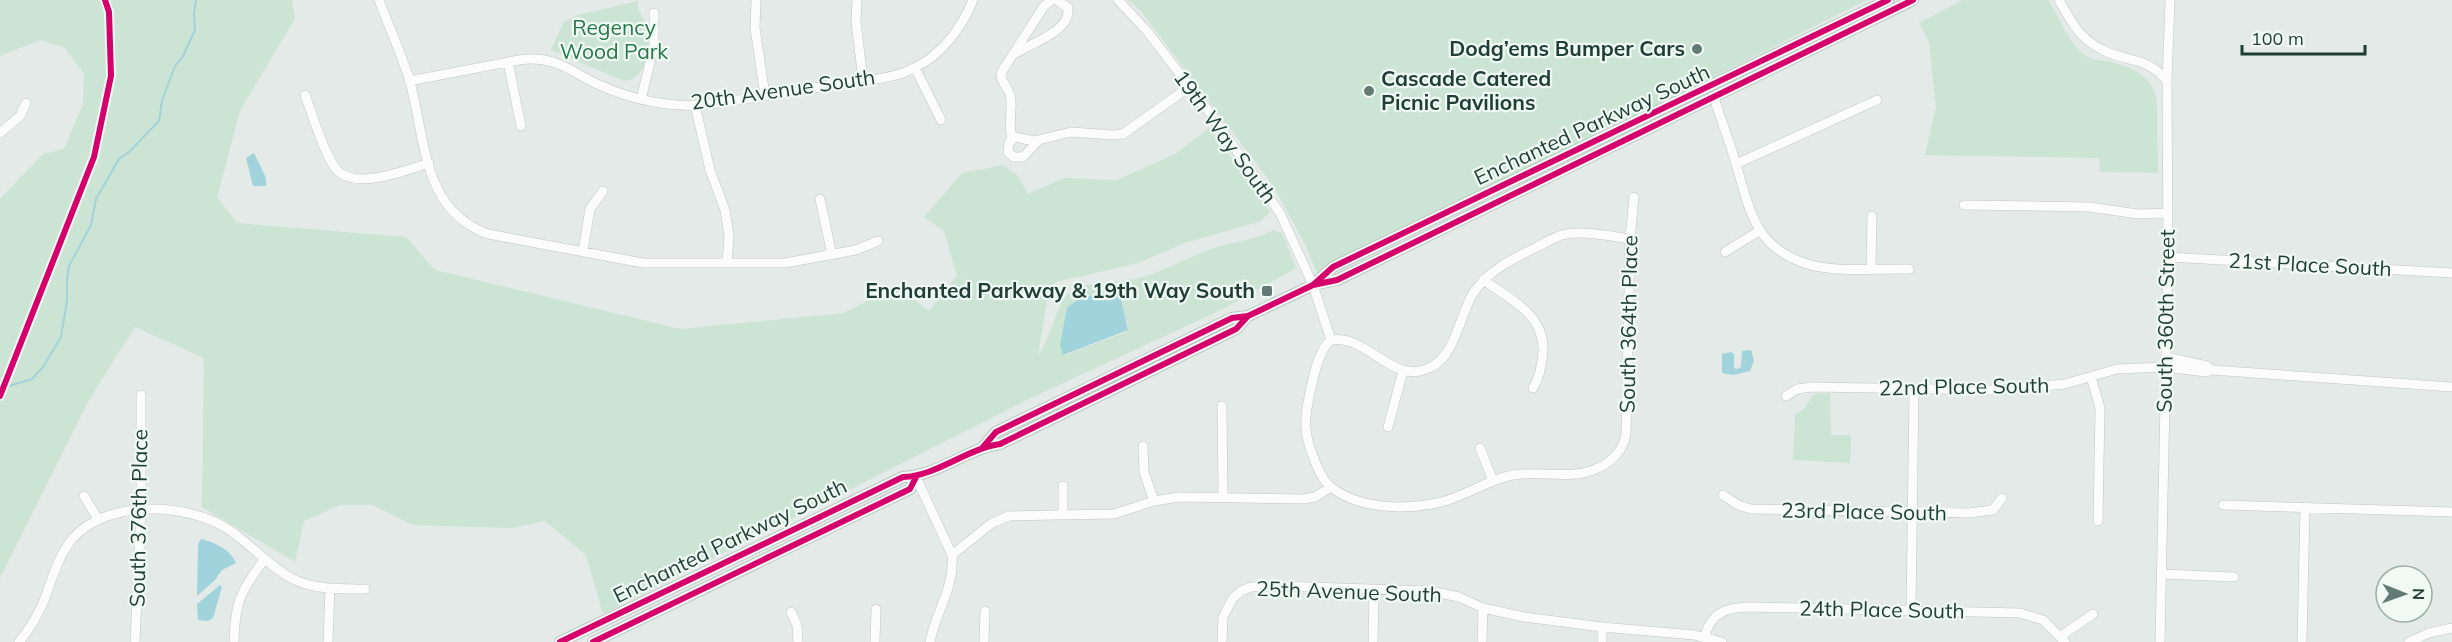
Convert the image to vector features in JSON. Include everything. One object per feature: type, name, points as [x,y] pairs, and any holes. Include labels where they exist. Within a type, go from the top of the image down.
[{"type":"main road","name":"Enchanted Parkway South","points":[[1313,285],[1333,267],[1888,0]]},
{"type":"main road","name":"Enchanted Parkway South","points":[[560,642],[903,477],[916,477],[983,447],[1000,444],[1236,329],[1248,316],[1313,285],[1337,280],[1913,0]]},
{"type":"main road","points":[[1714,98],[1715,91],[1753,71],[1756,65]]},
{"type":"main road","name":"Enchanted Parkway South","points":[[593,642],[608,639],[910,489],[916,477]]},
{"type":"street","points":[[379,0],[410,81],[436,188],[448,208],[475,229],[488,234],[643,263],[784,263],[832,255],[865,247],[878,241]]},
{"type":"street","points":[[756,0],[755,28],[765,95]]},
{"type":"street","points":[[857,0],[856,22],[863,81]]},
{"type":"street","points":[[941,120],[915,68],[932,57],[952,36],[973,0]]},
{"type":"street","points":[[1012,139],[1008,124],[1011,98],[1001,76],[1004,68],[1044,6],[1055,0],[1068,8],[1065,22],[1058,29],[1014,55]]},
{"type":"street","name":"19th Way South","points":[[1118,0],[1147,31],[1216,121],[1280,213],[1313,285],[1331,340]]},
{"type":"street","points":[[2059,0],[2076,30],[2094,45],[2108,53],[2147,63],[2157,69],[2167,81]]},
{"type":"street","name":"South 360th Street","points":[[2160,642],[2168,257],[2167,81],[2170,0]]},
{"type":"street","points":[[641,99],[654,46],[654,13]]},
{"type":"street","name":"20th Avenue South","points":[[410,81],[537,58],[556,62],[595,83],[641,99],[695,105],[863,81],[915,68]]},
{"type":"street","points":[[508,62],[521,126]]},
{"type":"street","points":[[1039,140],[1017,137],[1012,139],[1008,145],[1008,152],[1017,158],[1026,155],[1033,144],[1039,140],[1071,132],[1123,134],[1189,87]]},
{"type":"street","points":[[305,95],[330,159],[336,169],[348,176],[383,177],[429,163]]},
{"type":"street","points":[[1714,98],[1748,209],[1759,231],[1778,248],[1807,264],[1909,269]]},
{"type":"street","points":[[1736,164],[1876,100]]},
{"type":"street","points":[[0,133],[20,116],[26,103]]},
{"type":"street","points":[[695,105],[710,170],[725,210],[729,236],[728,263]]},
{"type":"street","points":[[583,251],[590,209],[603,191]]},
{"type":"street","name":"South 364th Place","points":[[1493,481],[1515,475],[1586,473],[1605,465],[1620,450],[1625,439],[1627,424],[1630,238],[1634,197]]},
{"type":"street","points":[[820,200],[832,255]]},
{"type":"street","points":[[1964,205],[2089,207],[2138,214],[2168,213]]},
{"type":"street","points":[[1871,268],[1872,216]]},
{"type":"street","points":[[1725,252],[1759,231]]},
{"type":"street","points":[[1480,448],[1493,481],[1441,502],[1418,505],[1365,502],[1331,487],[1319,471],[1310,449],[1305,422],[1316,370],[1325,347],[1331,340],[1340,340],[1363,348],[1402,371],[1423,370],[1440,361],[1451,343],[1469,301],[1483,280],[1509,261],[1558,236],[1586,234],[1630,238]]},
{"type":"street","name":"21st Place South","points":[[2168,257],[2452,273]]},
{"type":"street","points":[[1483,280],[1528,312],[1538,324],[1542,336],[1543,353],[1540,371],[1533,388]]},
{"type":"street","name":"22nd Place South","points":[[2166,357],[2207,366],[2212,370]]},
{"type":"street","name":"22nd Place South","points":[[1786,396],[1797,389],[1812,387],[2015,389],[2065,384],[2111,369],[2166,367],[2206,372],[2212,370],[2452,387]]},
{"type":"street","points":[[1388,426],[1402,371]]},
{"type":"street","points":[[2091,377],[2100,408],[2098,521]]},
{"type":"street","points":[[1911,611],[1914,389]]},
{"type":"street","name":"South 376th Place","points":[[135,642],[141,510],[141,395]]},
{"type":"street","points":[[1222,406],[1223,497]]},
{"type":"street","points":[[1143,447],[1144,471],[1154,501]]},
{"type":"street","points":[[916,477],[952,555],[951,583],[939,611],[930,642]]},
{"type":"street","points":[[1063,486],[1063,514]]},
{"type":"street","points":[[952,555],[1000,518],[1023,514],[1114,514],[1154,501],[1179,497],[1304,499],[1315,497],[1331,487]]},
{"type":"street","name":"23rd Place South","points":[[1723,495],[1738,505],[1750,509],[1913,512],[1987,512],[1996,507],[2002,498]]},
{"type":"street","points":[[84,496],[99,519]]},
{"type":"street","points":[[2223,505],[2452,512]]},
{"type":"street","points":[[2302,642],[2305,507]]},
{"type":"street","points":[[19,642],[36,617],[63,553],[82,530],[99,519],[122,511],[173,512],[201,516],[231,532],[264,560],[301,582],[330,588],[365,589]]},
{"type":"street","points":[[234,642],[237,603],[264,560]]},
{"type":"street","points":[[2161,574],[2234,577]]},
{"type":"street","name":"25th Avenue South","points":[[1222,642],[1225,610],[1233,598],[1241,591],[1264,586],[1430,591],[1447,594],[1483,608],[1524,617],[1705,637],[1722,642]]},
{"type":"street","points":[[328,642],[330,588]]},
{"type":"street","points":[[1373,642],[1374,590]]},
{"type":"street","points":[[1482,642],[1483,608]]},
{"type":"street","name":"24th Place South","points":[[1705,637],[1712,619],[1720,612],[1733,608],[2025,614],[2043,620],[2063,639]]},
{"type":"street","points":[[875,642],[876,609]]},
{"type":"street","points":[[984,642],[985,611]]},
{"type":"street","points":[[791,612],[797,625],[798,642]]},
{"type":"street","points":[[2063,639],[2093,614]]},
{"type":"street","points":[[1602,627],[1602,642]]},
{"type":"street","points":[[2409,642],[2429,633],[2452,628]]},
{"type":"green space","points":[[0,0],[292,0],[295,18],[240,111],[217,197],[237,223],[406,237],[435,270],[680,329],[844,313],[896,286],[929,311],[957,276],[944,231],[924,217],[962,173],[1003,165],[1017,175],[1028,194],[1064,178],[1117,180],[1177,153],[1209,128],[1257,191],[1270,213],[1259,222],[1184,243],[1138,263],[1056,282],[1049,289],[1038,355],[1064,299],[1075,289],[1083,286],[1143,277],[1211,249],[1250,239],[1273,230],[1282,233],[1296,268],[1223,309],[1031,398],[603,614],[586,555],[545,521],[512,528],[413,525],[372,505],[340,505],[304,521],[295,562],[202,507],[204,358],[135,327],[90,398],[0,578],[0,199],[43,154],[64,149],[83,104],[84,74],[64,47],[40,40],[0,56]],"holes":[[[1108,292],[1120,296],[1128,326],[1126,332],[1065,355],[1061,345],[1067,308],[1080,298]]]},
{"type":"green space","points":[[1128,0],[1867,0],[1318,275],[1304,242],[1272,184],[1140,10]]},
{"type":"green space","points":[[1963,0],[2048,0],[2070,39],[2082,52],[2090,58],[2127,67],[2141,75],[2151,86],[2157,101],[2158,173],[2100,172],[2099,158],[1925,155],[1936,107],[1929,42],[1919,23]]},
{"type":"green space","name":"Regency Wood Park","points":[[638,1],[640,13],[647,24],[649,43],[643,68],[632,79],[625,81],[551,50],[563,23],[574,16]]},
{"type":"green space","points":[[1830,393],[1831,435],[1851,435],[1850,463],[1793,460],[1795,415],[1804,409],[1814,394]]},
{"type":"water","points":[[254,153],[266,178],[266,186],[253,186],[246,158]]},
{"type":"water","points":[[1108,292],[1120,295],[1128,330],[1063,355],[1060,345],[1067,308],[1080,298]]},
{"type":"water","points":[[1751,350],[1754,361],[1750,371],[1733,375],[1722,373],[1722,354],[1731,352],[1734,354],[1734,368],[1737,369],[1741,367],[1742,351]]},
{"type":"water","points":[[201,539],[222,547],[236,563],[222,570],[215,580],[197,596],[198,544]]},
{"type":"water","points":[[220,585],[222,587],[213,618],[208,621],[198,620],[197,604]]},
{"type":"waterway","points":[[9,386],[32,379],[43,367],[61,337],[67,301],[69,266],[91,225],[96,199],[119,159],[129,152],[159,121],[162,101],[175,66],[183,56],[195,30],[196,0]]},
{"type":"cycle path","points":[[0,396],[94,157],[111,76],[109,12],[105,0]]},
{"type":"cycle path","points":[[1313,285],[1333,267],[1888,0]]},
{"type":"cycle path","points":[[983,447],[996,432],[1232,318],[1248,316],[1313,285],[1337,280],[1913,0]]},
{"type":"cycle path","points":[[560,642],[903,477],[928,472],[975,451],[1000,444],[1236,329],[1248,316]]},
{"type":"cycle path","points":[[593,642],[910,489],[916,477]]},
{"type":"place","name":"Dodg’ems Bumper Cars","points":[[1697,49]]},
{"type":"place","name":"Cascade Catered Picnic Pavilions","points":[[1369,91]]},
{"type":"place","name":"Enchanted Parkway & 19th Way South","points":[[1267,291]]}]
